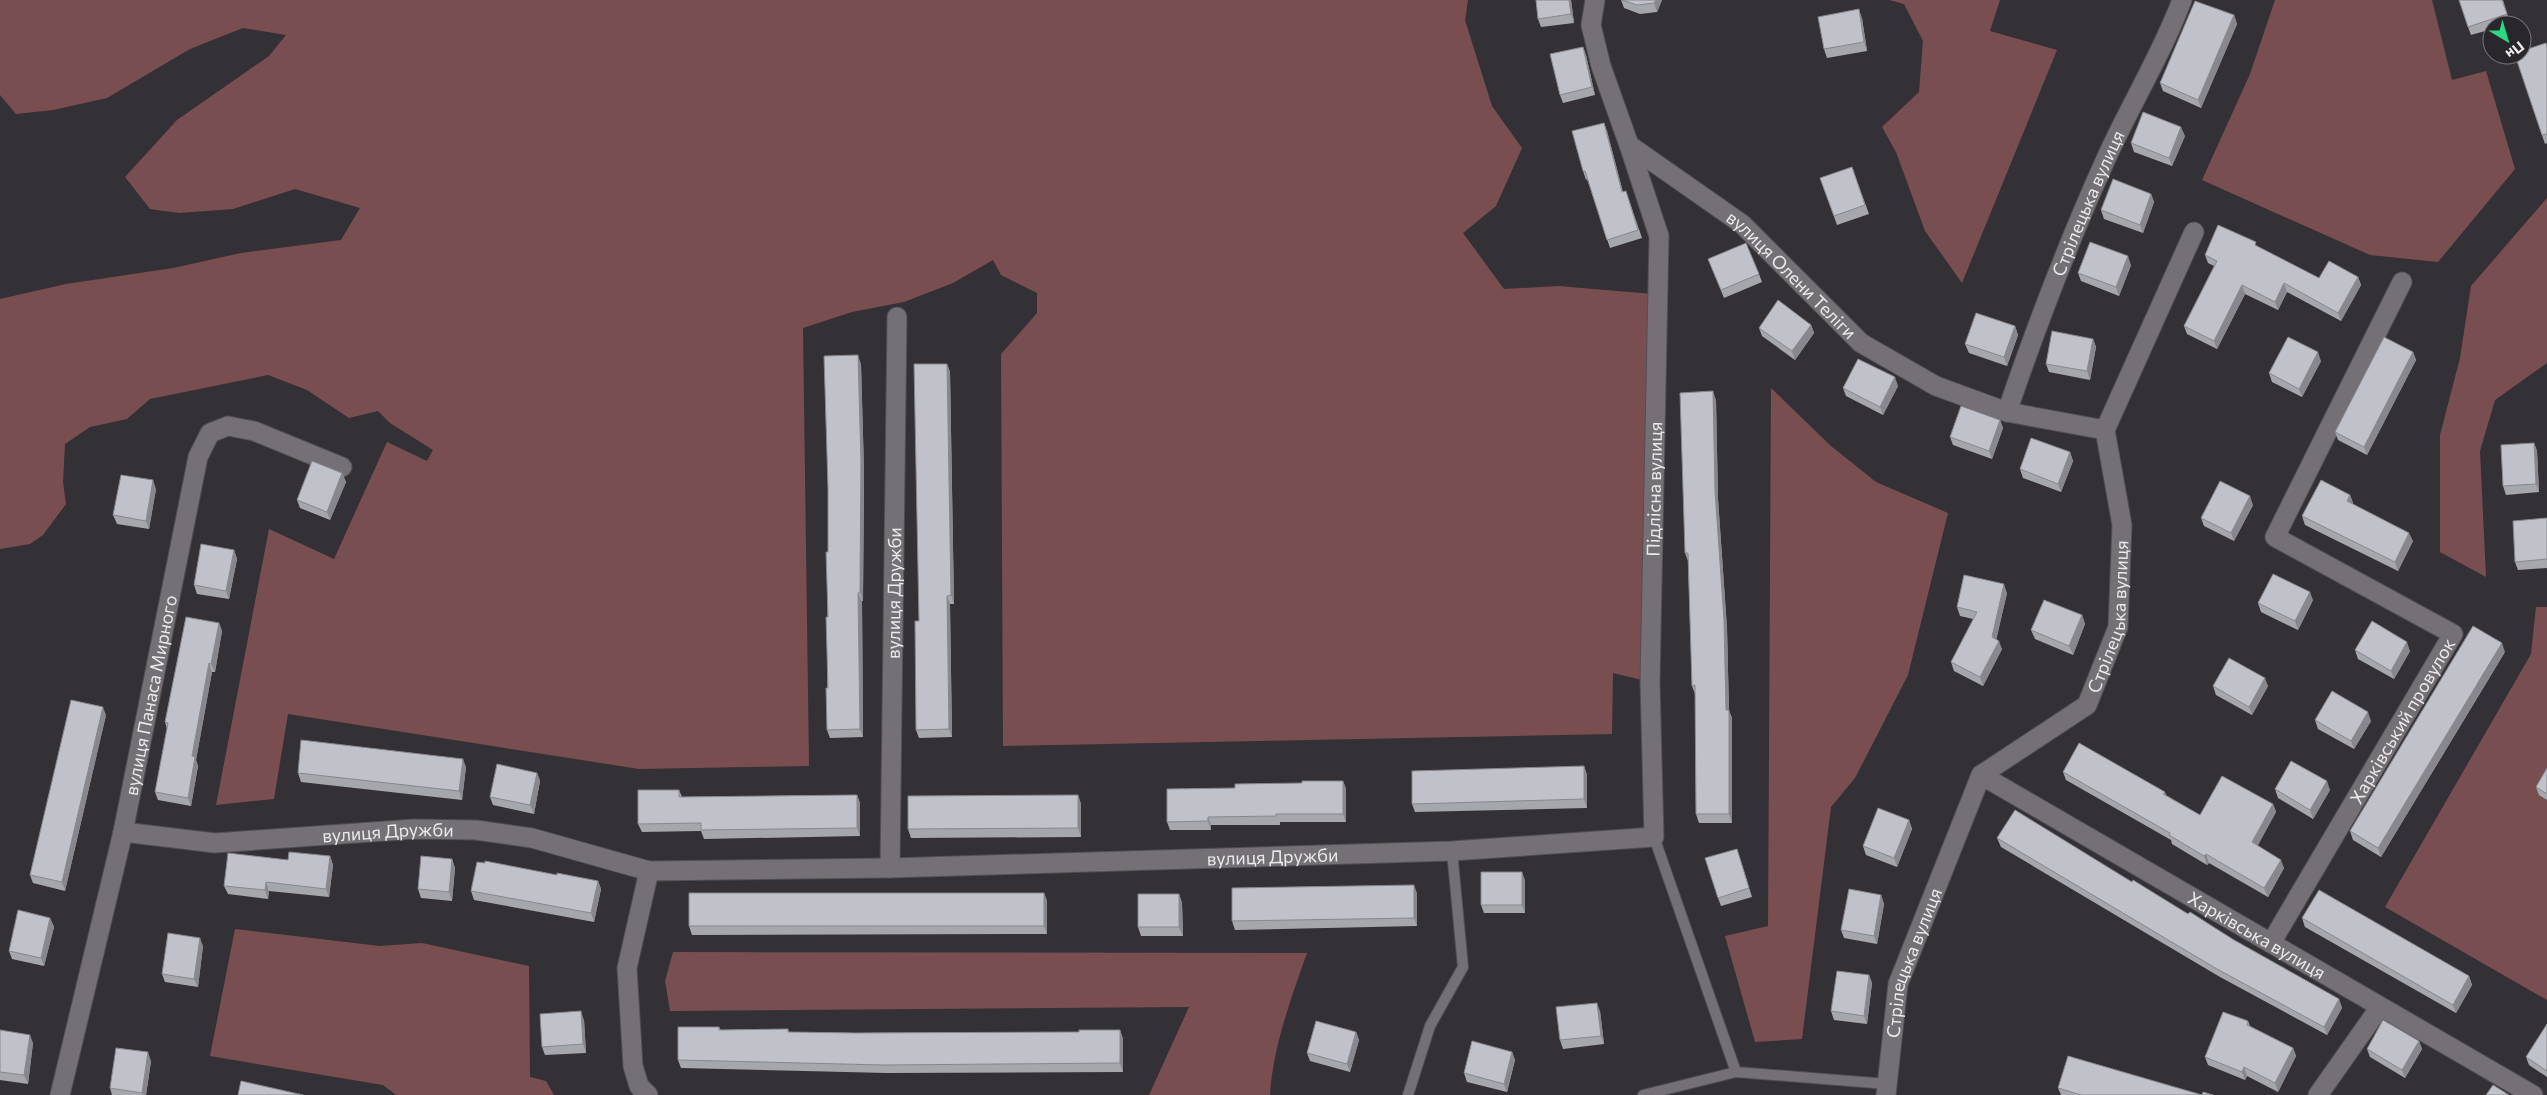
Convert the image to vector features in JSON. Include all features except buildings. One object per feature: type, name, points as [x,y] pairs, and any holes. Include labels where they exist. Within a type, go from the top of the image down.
[{"type":"street","points":[[1595,0],[1591,25],[1602,66],[1629,145]]},
{"type":"street","name":"Стрілецька вулиця","points":[[2007,412],[2035,328],[2105,161],[2172,26],[2182,0]]},
{"type":"street","name":"вулиця Олени Теліги","points":[[1629,145],[1742,224],[1861,343],[1936,386],[2007,412],[2105,430]]},
{"type":"street","name":"Підлісна вулиця","points":[[1629,145],[1658,236],[1650,682],[1654,837]]},
{"type":"street","points":[[2105,430],[2194,232]]},
{"type":"street","name":"Харківський провулок","points":[[2271,943],[2453,634],[2275,537],[2402,282]]},
{"type":"street","name":"вулиця Дружби","points":[[890,868],[897,317]]},
{"type":"street","name":"вулиця Панаса Мирного","points":[[60,1095],[123,832],[198,457],[210,433],[228,426],[254,431],[342,467]]},
{"type":"street","name":"Стрілецька вулиця","points":[[1886,1090],[1898,984],[1981,775],[2087,705],[2118,627],[2122,524],[2105,430]]},
{"type":"street","name":"Харківська вулиця","points":[[1981,775],[2533,1095]]},
{"type":"street","name":"вулиця Дружби","points":[[123,832],[215,843],[414,829],[476,830],[532,838],[649,871],[890,868],[1452,851],[1654,837]]},
{"type":"street","points":[[648,1095],[639,1086],[633,1066],[627,968],[649,871]]},
{"type":"street","points":[[2318,1095],[2380,1007]]},
{"type":"lane","points":[[1654,837],[1736,1072]]},
{"type":"lane","points":[[1408,1095],[1430,1026],[1463,967],[1452,851]]},
{"type":"lane","points":[[1643,1095],[1736,1072],[1886,1090]]},
{"type":"shaded area","points":[[0,0],[1468,0],[1465,20],[1492,106],[1522,148],[1496,206],[1463,233],[1504,289],[1558,286],[1653,294],[1650,682],[1613,673],[1612,734],[1003,746],[1001,354],[1037,313],[1037,293],[1001,275],[993,260],[953,283],[904,302],[852,312],[803,328],[809,766],[639,769],[288,714],[274,799],[216,805],[269,529],[334,559],[387,442],[427,461],[433,450],[390,423],[378,411],[349,418],[307,390],[268,375],[150,399],[127,419],[90,427],[65,444],[63,482],[66,504],[43,535],[30,544],[0,549],[0,299],[66,284],[173,268],[241,253],[341,240],[360,208],[295,189],[233,209],[179,213],[150,209],[125,177],[177,120],[269,56],[286,35],[243,28],[190,49],[107,98],[53,110],[16,114],[0,95]]},
{"type":"shaded area","points":[[1889,0],[2000,0],[1990,31],[2057,50],[1962,283],[1925,231],[1896,152],[1882,127],[1919,92],[1923,41],[1904,4]]},
{"type":"shaded area","points":[[2275,0],[2432,0],[2452,80],[2486,71],[2515,169],[2438,262],[2370,255],[2202,180],[2250,74]]},
{"type":"shaded area","points":[[2547,198],[2547,363],[2495,400],[2480,451],[2486,577],[2440,552],[2440,435],[2460,358],[2471,286]]},
{"type":"shaded area","points":[[1771,388],[1831,446],[1876,482],[1948,513],[1908,675],[1855,778],[1831,807],[1802,1039],[1755,1042],[1725,936],[1768,926]]},
{"type":"shaded area","points":[[2536,607],[2547,607],[2547,1000],[2385,907],[2531,654]]},
{"type":"shaded area","points":[[235,929],[380,946],[422,943],[529,966],[530,1077],[546,1081],[554,1095],[396,1095],[383,1085],[210,1056]]},
{"type":"shaded area","points":[[673,952],[1307,953],[1279,1041],[1270,1095],[1149,1095],[1189,1007],[670,1011],[665,981]]}]
